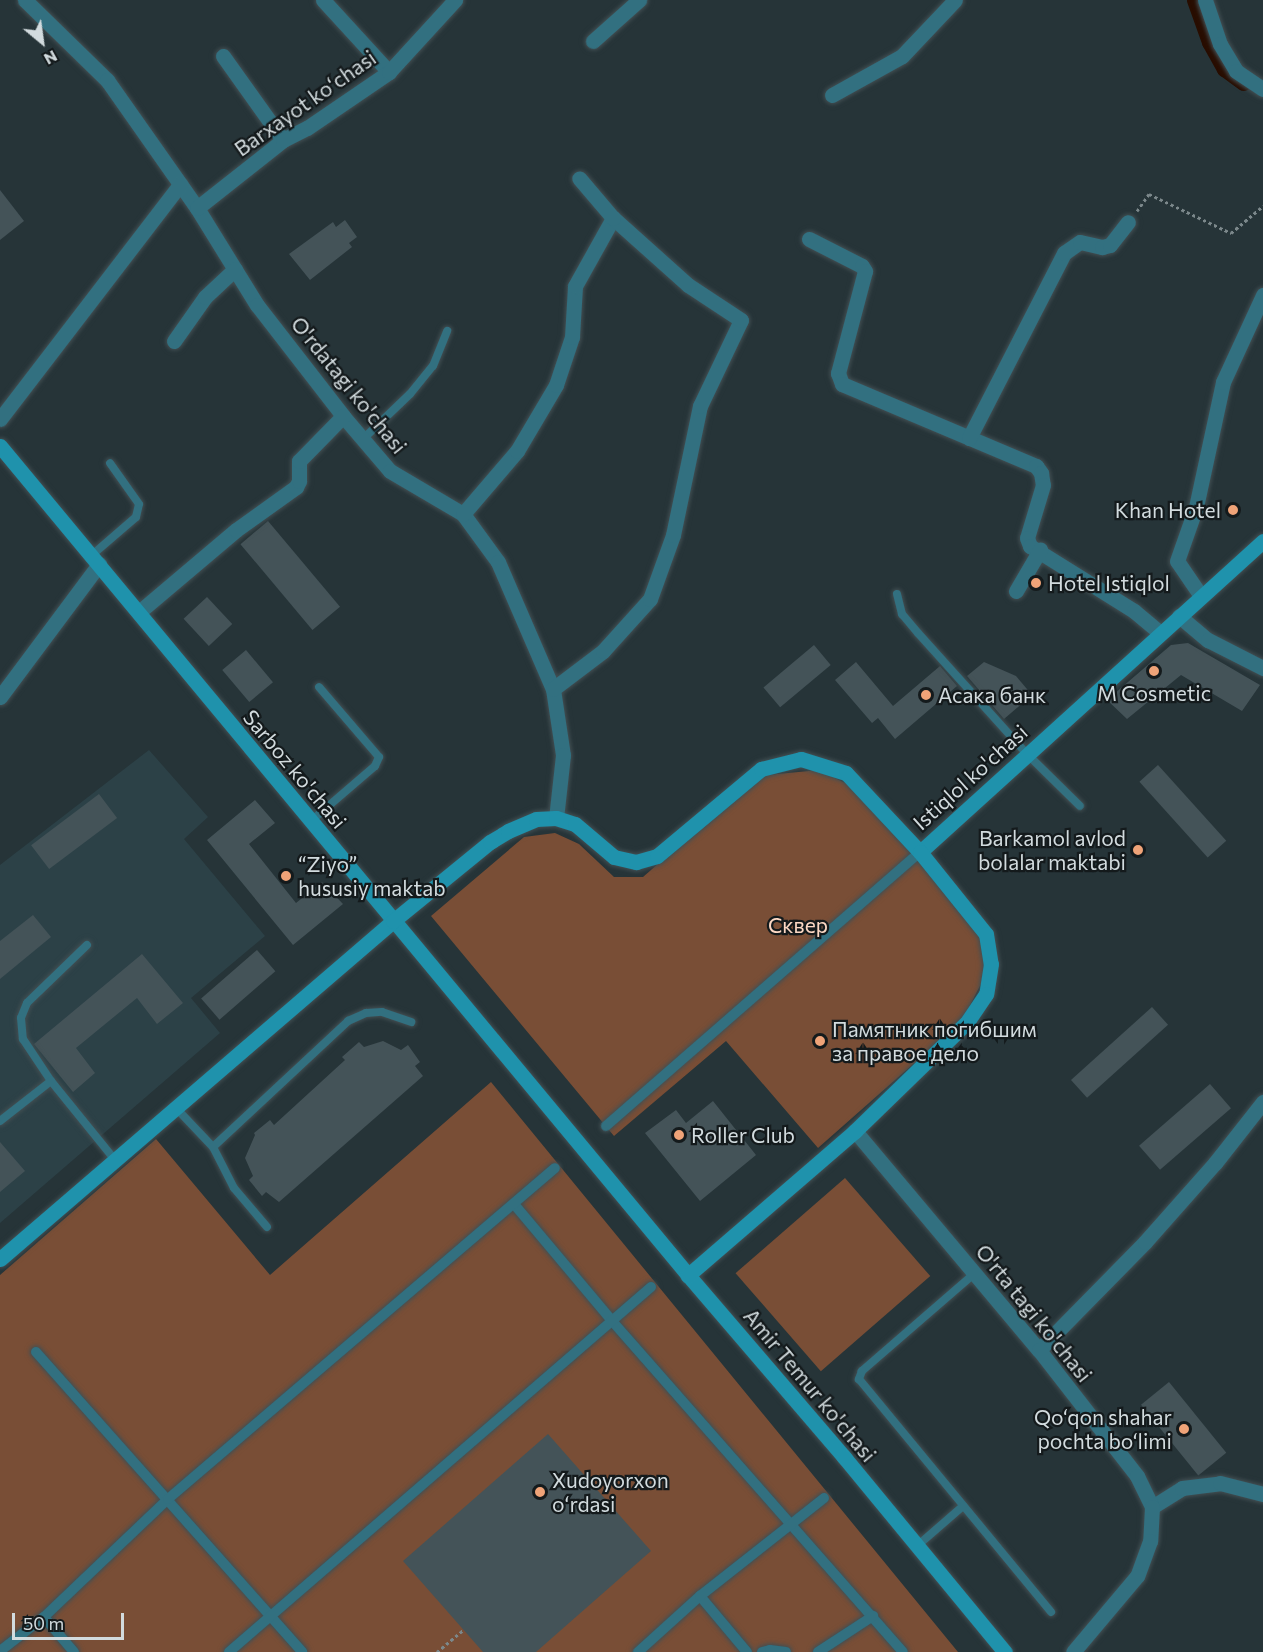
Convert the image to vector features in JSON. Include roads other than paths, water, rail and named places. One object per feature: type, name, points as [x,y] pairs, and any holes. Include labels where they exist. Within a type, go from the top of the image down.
[{"type":"main road","name":"Sarboz ko'chasi","points":[[0,446],[581,1146]]},
{"type":"main road","name":"Istiqlol ko'chasi","points":[[920,852],[1263,541]]},
{"type":"main road","points":[[0,1259],[393,921],[499,836],[536,819],[556,818],[575,824],[614,857],[636,862],[657,856],[761,769],[801,759],[846,773],[920,852],[986,934],[992,964],[986,994],[968,1021],[855,1131],[688,1275]]},
{"type":"main road","name":"Amir Temur ko'chasi","points":[[581,1146],[1005,1652]]},
{"type":"street","name":"O'rdatagi ko'chasi","points":[[25,0],[107,80],[197,208],[257,305],[363,439],[390,471],[463,514],[498,562],[553,689],[563,755],[556,818]]},
{"type":"street","points":[[322,0],[389,72]]},
{"type":"street","name":"Barxayot koʻchasi","points":[[197,208],[283,140],[307,128],[389,72],[454,0]]},
{"type":"street","points":[[593,41],[639,0]]},
{"type":"street","points":[[831,95],[902,56],[956,0]]},
{"type":"street","points":[[1206,0],[1220,44],[1236,71],[1263,89]]},
{"type":"street","points":[[223,56],[283,140]]},
{"type":"street","points":[[553,689],[603,651],[650,599],[673,535],[700,406],[741,320],[688,285],[613,218],[579,178]]},
{"type":"street","points":[[0,419],[180,184]]},
{"type":"street","points":[[463,514],[517,451],[556,384],[572,337],[575,286],[613,218]]},
{"type":"street","points":[[969,438],[1064,253],[1080,242],[1102,247],[1110,245],[1128,222]]},
{"type":"street","points":[[809,239],[862,266],[865,271],[838,373],[839,381],[847,388],[1036,466],[1041,473],[1043,485],[1027,538],[1030,546],[1040,550],[1134,611],[1160,633]]},
{"type":"street","points":[[174,341],[205,297],[235,269]]},
{"type":"street","points":[[1201,596],[1178,561],[1196,507],[1223,382],[1263,294]]},
{"type":"street","points":[[139,612],[236,530],[296,487],[299,461],[344,416]]},
{"type":"street","points":[[1016,591],[1040,550]]},
{"type":"street","points":[[0,697],[95,560]]},
{"type":"street","points":[[1179,616],[1208,640],[1263,668]]},
{"type":"street","points":[[606,1126],[920,852]]},
{"type":"street","points":[[1039,1350],[1145,1242],[1215,1163],[1263,1102]]},
{"type":"street","name":"O'rta tagi ko'chasi","points":[[855,1131],[1039,1350],[1137,1476],[1152,1507],[1150,1541],[1137,1576],[1072,1652]]},
{"type":"street","points":[[0,1651],[44,1617],[168,1499],[555,1168]]},
{"type":"street","points":[[514,1204],[613,1322],[903,1652]]},
{"type":"street","points":[[229,1652],[651,1287]]},
{"type":"street","points":[[36,1352],[302,1652]]},
{"type":"street","points":[[1152,1507],[1182,1488],[1220,1483],[1263,1494]]},
{"type":"street","points":[[638,1652],[700,1596],[824,1498]]},
{"type":"street","points":[[700,1596],[747,1652]]},
{"type":"street","points":[[818,1652],[873,1616]]},
{"type":"street","points":[[44,1617],[74,1652]]},
{"type":"street","points":[[762,1652],[770,1650],[786,1652]]},
{"type":"lane","points":[[363,439],[410,394],[433,366],[447,331]]},
{"type":"lane","points":[[95,560],[136,517],[139,504],[110,464]]},
{"type":"lane","points":[[897,594],[902,614],[1027,754],[1080,806]]},
{"type":"lane","points":[[311,821],[375,766],[379,757],[319,687]]},
{"type":"lane","points":[[87,945],[27,1003],[21,1018],[23,1039],[51,1081],[116,1160]]},
{"type":"lane","points":[[213,1147],[348,1021],[366,1013],[382,1011],[411,1022]]},
{"type":"lane","points":[[0,1121],[51,1081]]},
{"type":"lane","points":[[176,1107],[213,1147],[234,1188],[267,1227]]},
{"type":"lane","points":[[975,1273],[862,1371],[859,1378],[1051,1612]]},
{"type":"lane","points":[[917,1546],[963,1506]]},
{"type":"waterway","points":[[1194,0],[1209,42],[1224,69],[1243,83]]},
{"type":"place","name":"Khan Hotel","points":[[1233,510]]},
{"type":"place","name":"Hotel Istiqlol","points":[[1036,583]]},
{"type":"place","name":"M Cosmetic","points":[[1154,671]]},
{"type":"place","name":"Асака банк","points":[[926,695]]},
{"type":"place","name":"Barkamol avlod bolalar maktabi","points":[[1138,850]]},
{"type":"place","name":"“Ziyo” hususiy maktab","points":[[286,876]]},
{"type":"place","name":"Памятник погибшим за правое дело","points":[[820,1041]]},
{"type":"place","name":"Roller Club","points":[[679,1135]]},
{"type":"place","name":"Qo‘qon shahar pochta bo‘limi","points":[[1184,1429]]},
{"type":"place","name":"Xudoyorxon oʻrdasi","points":[[540,1492]]},
{"type":"park label","name":"Сквер","points":[[798,925]]}]
